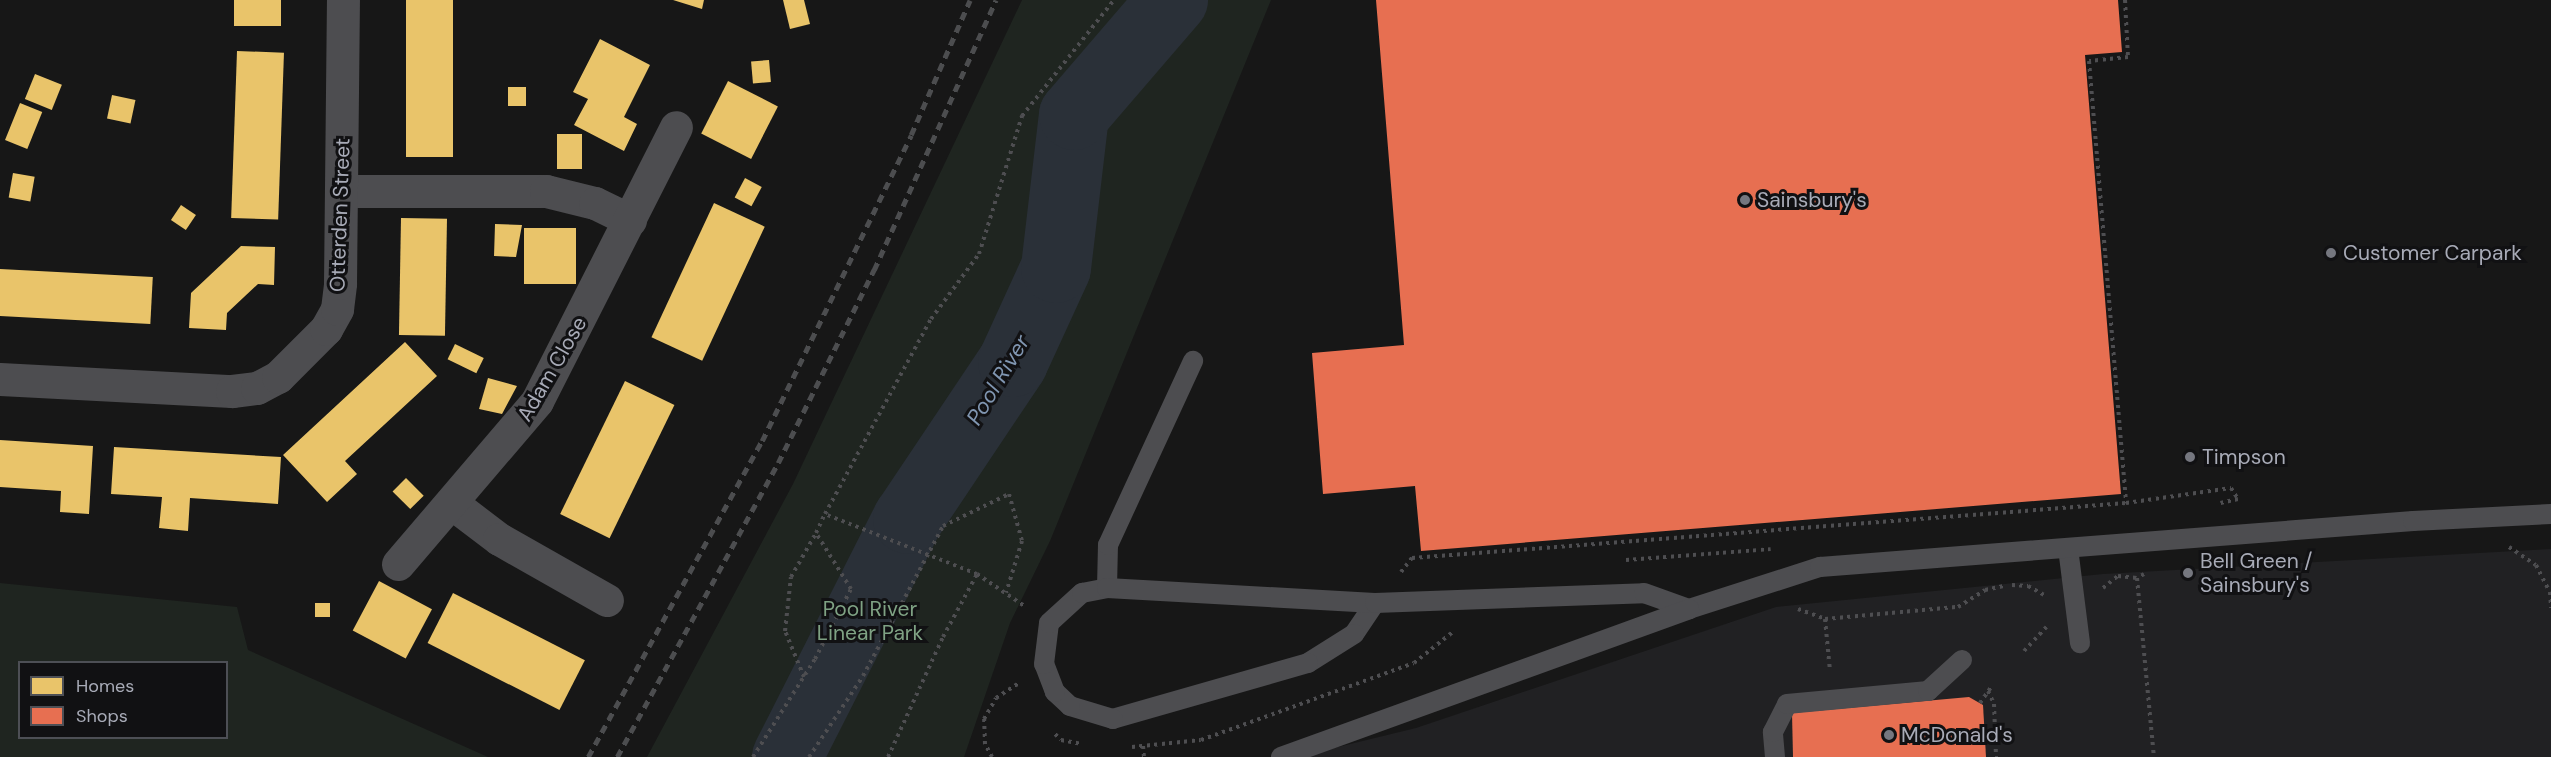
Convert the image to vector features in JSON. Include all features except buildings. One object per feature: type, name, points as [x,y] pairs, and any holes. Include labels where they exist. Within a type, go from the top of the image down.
[{"type":"street","name":"Otterden Street","points":[[0,379],[232,392],[257,388],[278,377],[326,329],[337,309],[342,191],[344,0]]},
{"type":"street","name":"Adam Close","points":[[398,564],[453,504],[537,401],[676,127]]},
{"type":"street","points":[[342,191],[546,191],[595,203],[630,220]]},
{"type":"street","points":[[453,504],[499,539],[607,600]]},
{"type":"lane","points":[[1107,588],[1108,545],[1193,362]]},
{"type":"lane","points":[[1281,757],[1689,609],[1820,567],[2413,521],[2551,514]]},
{"type":"lane","points":[[2068,549],[2080,643]]},
{"type":"lane","points":[[1375,603],[1354,634],[1308,663],[1113,719],[1070,706],[1055,692],[1044,664],[1049,623],[1082,593],[1107,588],[1375,603],[1644,593],[1689,609]]},
{"type":"lane","points":[[1775,757],[1773,732],[1787,704],[1928,691],[1962,660]]},
{"type":"path","points":[[804,677],[785,631],[791,577],[931,319],[979,254],[1022,116],[1114,0]]},
{"type":"path","points":[[2125,0],[2128,57],[2090,61],[2126,503]]},
{"type":"path","points":[[1375,603],[1412,558],[2126,503],[2231,488],[2238,499],[2216,504]]},
{"type":"path","points":[[809,757],[863,676],[943,526],[1009,495],[1022,541],[1006,593]]},
{"type":"path","points":[[825,513],[977,574],[1049,623]]},
{"type":"path","points":[[753,757],[804,677],[851,590],[816,533]]},
{"type":"path","points":[[2497,546],[2507,545],[2536,565],[2550,592],[2551,608]]},
{"type":"path","points":[[1624,561],[1778,548]]},
{"type":"path","points":[[1388,573],[1412,573]]},
{"type":"path","points":[[2101,591],[2118,576],[2137,578],[2146,573]]},
{"type":"path","points":[[888,757],[943,637],[977,574]]},
{"type":"path","points":[[2137,578],[2154,757]]},
{"type":"path","points":[[1791,609],[1802,608],[1825,619],[1958,607],[1985,590],[2007,585],[2028,586],[2045,596],[2047,605]]},
{"type":"path","points":[[1023,617],[1034,599]]},
{"type":"path","points":[[1825,619],[1830,670]]},
{"type":"path","points":[[2024,651],[2050,622]]},
{"type":"path","points":[[1122,748],[1201,740],[1414,663],[1461,624]]},
{"type":"path","points":[[1017,674],[1021,690]]},
{"type":"path","points":[[992,757],[986,744],[984,719],[996,698],[1018,683]]},
{"type":"path","points":[[1980,703],[1990,689],[1994,704],[1996,757]]},
{"type":"path","points":[[1053,731],[1061,740],[1091,746]]},
{"type":"path","points":[[1143,746],[1144,757]]},
{"type":"shaded area","points":[[2551,549],[2551,757],[1297,757],[1416,728],[1776,607],[2103,574]]},
{"type":"green space","name":"Pool River Linear Park","points":[[1022,0],[1271,0],[1050,541],[1010,623],[964,757],[647,757],[793,484]]},
{"type":"green space","points":[[0,583],[237,607],[248,650],[488,757],[0,757]]},
{"type":"waterway","name":"Pool River","points":[[787,757],[908,519],[1013,362],[1056,268],[1074,115],[1173,0]]},
{"type":"railway","points":[[588,757],[762,441],[911,135],[970,0]]},
{"type":"railway","points":[[617,757],[778,463],[874,270],[996,0]]},
{"type":"place","name":"Sainsbury's","points":[[1745,200]]},
{"type":"place","name":"Customer Carpark","points":[[2331,253]]},
{"type":"place","name":"Timpson","points":[[2190,457]]},
{"type":"place","name":"Bell Green / Sainsbury's","points":[[2188,573]]},
{"type":"place","name":"McDonald's","points":[[1889,735]]}]
